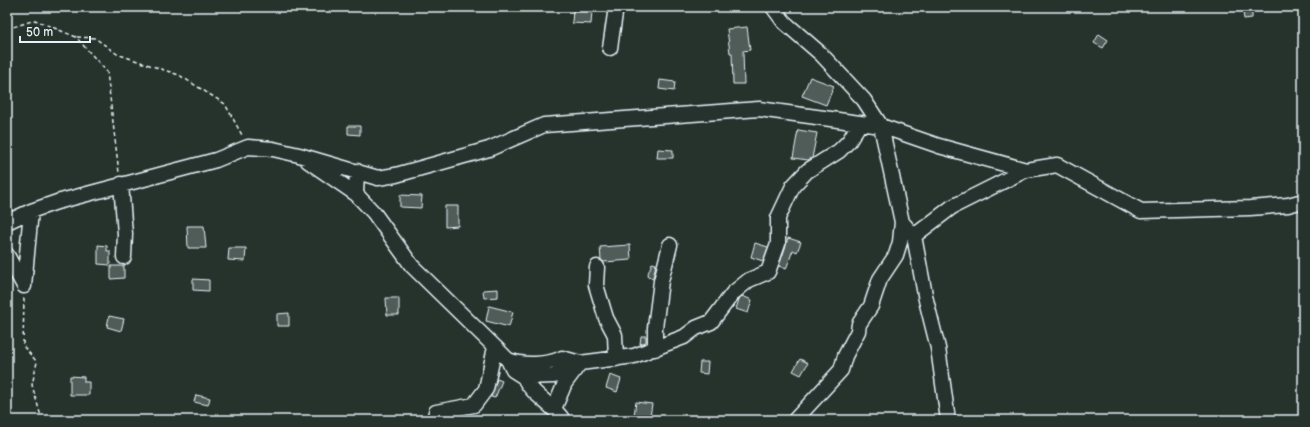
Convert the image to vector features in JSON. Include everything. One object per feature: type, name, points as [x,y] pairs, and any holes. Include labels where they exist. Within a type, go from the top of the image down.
[{"type":"street","points":[[610,48],[616,7]]},
{"type":"street","points":[[773,7],[784,22],[821,54],[864,100],[882,126],[902,222],[900,242],[896,255],[880,279],[871,306],[859,324],[858,331],[845,356],[840,370],[795,420]]},
{"type":"street","points":[[7,222],[31,211],[121,184],[216,160],[248,147],[273,149],[299,155],[378,178],[396,175],[489,149],[544,126],[759,109],[882,126],[939,146],[1026,170]]},
{"type":"street","points":[[524,377],[554,376],[580,363],[616,359],[655,349],[684,337],[696,328],[711,322],[733,293],[749,280],[768,272],[778,244],[778,218],[793,186],[807,171],[839,151],[850,141],[860,123]]},
{"type":"street","points":[[299,155],[356,194],[374,213],[412,266],[508,360],[513,370],[524,377],[539,398],[554,409],[563,420]]},
{"type":"street","points":[[914,236],[952,207],[1026,170],[1057,165],[1141,211],[1250,208],[1288,205],[1303,201]]},
{"type":"street","points":[[356,194],[357,171]]},
{"type":"street","points":[[121,184],[125,234],[124,257]]},
{"type":"street","points":[[24,286],[31,211]]},
{"type":"street","points":[[902,222],[914,236],[926,300],[938,348],[948,420]]},
{"type":"street","points":[[655,349],[655,328],[661,281],[670,246]]},
{"type":"street","points":[[7,255],[24,286]]},
{"type":"street","points":[[598,267],[596,285],[606,318],[615,335],[616,359]]},
{"type":"street","points":[[434,420],[436,412],[474,405],[486,389],[495,348]]},
{"type":"street","points":[[508,360],[518,364],[555,361],[562,358],[580,363]]},
{"type":"street","points":[[554,409],[565,383],[580,363]]},
{"type":"path","points":[[7,29],[35,20],[76,37],[94,38],[117,54],[179,75],[225,104],[248,147]]},
{"type":"path","points":[[76,37],[107,72],[121,184]]},
{"type":"path","points":[[24,286],[23,346],[37,362],[32,385],[42,420]]},
{"type":"building","points":[[573,10],[592,11],[591,24],[572,23]]},
{"type":"building","points":[[1252,11],[1252,18],[1244,19],[1243,12]]},
{"type":"building","points":[[747,27],[750,50],[743,51],[744,84],[733,84],[732,53],[730,53],[727,29]]},
{"type":"building","points":[[1099,34],[1108,40],[1103,48],[1094,43]]},
{"type":"building","points":[[810,77],[834,86],[826,105],[802,96]]},
{"type":"building","points":[[660,80],[675,82],[674,91],[659,89]]},
{"type":"building","points":[[348,126],[360,126],[360,135],[348,134]]},
{"type":"building","points":[[798,130],[817,133],[812,158],[808,160],[793,158]]},
{"type":"building","points":[[658,149],[673,150],[673,158],[657,158]]},
{"type":"building","points":[[400,195],[422,196],[421,208],[400,207]]},
{"type":"building","points":[[445,206],[458,206],[458,226],[445,227]]},
{"type":"building","points":[[187,226],[204,226],[206,248],[188,248]]},
{"type":"building","points":[[788,238],[801,242],[797,252],[793,250],[786,269],[779,266]]},
{"type":"building","points":[[755,243],[768,247],[763,261],[751,257]]},
{"type":"building","points":[[98,245],[107,246],[107,251],[110,251],[110,265],[98,264]]},
{"type":"building","points":[[630,245],[631,260],[604,262],[601,260],[600,247]]},
{"type":"building","points":[[229,248],[246,248],[245,261],[228,260]]},
{"type":"building","points":[[652,263],[656,264],[653,278],[647,276]]},
{"type":"building","points":[[111,266],[124,266],[124,278],[111,279]]},
{"type":"building","points":[[193,279],[209,280],[209,291],[193,290]]},
{"type":"building","points":[[498,289],[498,297],[484,298],[483,290]]},
{"type":"building","points":[[742,296],[752,300],[748,313],[736,309],[739,299]]},
{"type":"building","points":[[386,298],[399,298],[399,315],[387,315]]},
{"type":"building","points":[[489,306],[513,312],[509,327],[486,321]]},
{"type":"building","points":[[289,313],[289,326],[277,326],[277,314]]},
{"type":"building","points":[[109,316],[124,319],[121,331],[107,327]]},
{"type":"building","points":[[641,336],[646,336],[646,342],[640,344]]},
{"type":"building","points":[[800,359],[808,363],[801,375],[793,371]]},
{"type":"building","points":[[700,362],[708,362],[707,374],[699,373]]},
{"type":"building","points":[[610,375],[621,379],[617,392],[606,388]]},
{"type":"building","points":[[70,376],[84,377],[84,382],[89,382],[89,395],[70,395]]},
{"type":"building","points":[[497,379],[502,381],[495,398],[491,397]]},
{"type":"building","points":[[196,395],[210,398],[208,405],[194,402]]},
{"type":"building","points":[[636,402],[652,404],[650,417],[634,415]]}]
